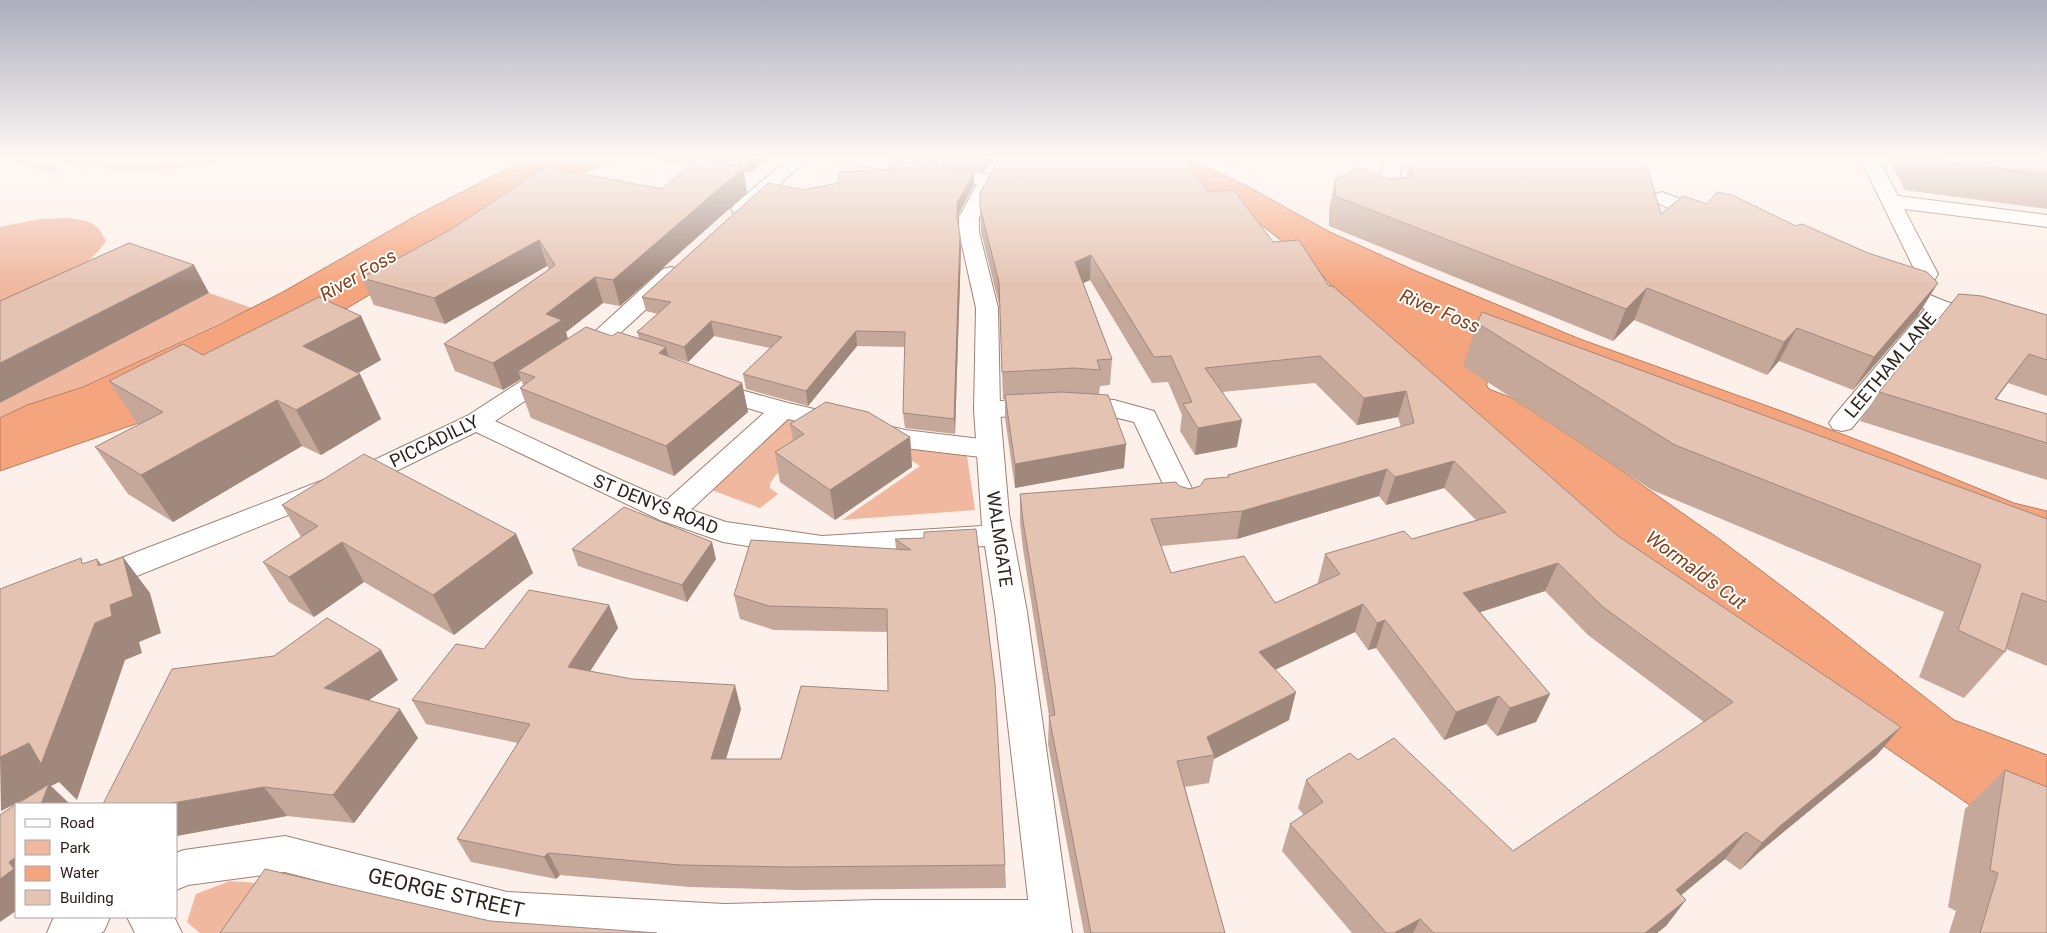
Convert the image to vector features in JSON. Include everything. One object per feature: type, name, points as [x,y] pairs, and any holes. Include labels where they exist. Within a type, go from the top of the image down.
[{"type":"street","points":[[727,222],[753,200]]},
{"type":"street","name":"WALMGATE","points":[[980,200],[970,217],[969,232],[987,308],[989,450],[998,535],[1011,612],[1051,926]]},
{"type":"street","points":[[1389,200],[1394,202]]},
{"type":"street","points":[[1666,200],[1693,211],[1719,212],[1728,216]]},
{"type":"street","points":[[1892,201],[2047,221]]},
{"type":"street","points":[[1892,201],[1927,274],[1939,307]]},
{"type":"street","name":"PICCADILLY","points":[[72,589],[380,468],[476,422],[608,345],[686,260]]},
{"type":"street","points":[[1869,276],[1939,307],[2047,339]]},
{"type":"street","name":"LEETHAM LANE","points":[[1842,424],[1939,307]]},
{"type":"street","points":[[730,395],[783,410],[905,439],[989,450]]},
{"type":"street","points":[[987,410],[1073,404],[1114,408],[1146,417],[1186,505]]},
{"type":"street","points":[[670,513],[783,410]]},
{"type":"street","name":"ST DENYS ROAD","points":[[476,422],[611,487],[670,513],[723,532],[822,546],[998,535]]},
{"type":"street","name":"GEORGE STREET","points":[[178,871],[184,868],[285,854],[507,911],[724,924],[877,919],[1051,926]]},
{"type":"street","points":[[67,933],[89,918]]},
{"type":"street","points":[[148,918],[162,933]]},
{"type":"green space","points":[[68,218],[91,223],[99,229],[106,241],[97,253],[72,272],[0,307],[0,227],[40,219]]},
{"type":"green space","points":[[209,293],[252,308],[83,387],[27,405],[0,418],[0,403]]},
{"type":"green space","points":[[797,417],[798,458],[775,476],[770,484],[770,488],[778,494],[760,508],[709,489],[786,418]]},
{"type":"green space","points":[[880,440],[967,456],[975,510],[842,520],[920,466]]},
{"type":"green space","points":[[230,881],[279,885],[246,933],[200,933],[187,922],[196,894]]},
{"type":"water","name":"River Foss","points":[[447,200],[530,200],[221,383],[156,417],[0,471],[0,418],[27,405],[83,387],[218,325],[281,293]]},
{"type":"water","points":[[1224,200],[1271,200],[1328,231],[1416,271],[1580,339],[1787,413],[2014,503],[2047,511],[2047,565],[1498,370],[1486,384],[1489,389],[1512,398],[1608,461],[1718,538],[1954,720],[2047,755],[2047,840],[1974,808],[1805,692],[1715,626],[1360,318],[1316,268],[1245,212]]},
{"type":"building","points":[[496,200],[706,200],[613,280],[595,277],[546,314],[562,320],[493,363],[444,344],[555,265],[539,240],[434,298],[362,278],[450,230]]},
{"type":"building","points":[[750,200],[959,200],[957,203],[957,218],[960,235],[954,419],[903,413],[905,332],[856,331],[806,391],[743,374],[782,337],[711,321],[684,347],[637,332],[671,302],[642,297]]},
{"type":"building","points":[[980,200],[1241,200],[1273,242],[1299,240],[1329,286],[1333,286],[1618,536],[1901,727],[1780,826],[1762,843],[1746,832],[1676,890],[1686,900],[1645,933],[1434,933],[1420,919],[1394,933],[1386,933],[1290,824],[1323,802],[1306,780],[1350,753],[1358,760],[1394,738],[1513,851],[1733,702],[1603,607],[1558,563],[1463,593],[1550,694],[1510,708],[1499,696],[1456,712],[1385,620],[1377,623],[1363,604],[1259,652],[1296,692],[1207,737],[1214,755],[1177,761],[1225,933],[1091,933],[1049,716],[1055,715],[1020,494],[1176,482],[1179,486],[1190,489],[1200,486],[1205,479],[1229,477],[1228,475],[1414,423],[1406,391],[1364,398],[1320,356],[1205,368],[1242,420],[1198,428],[1183,404],[1192,402],[1171,356],[1154,357],[1091,255],[1075,262],[1112,359],[1097,360],[1100,370],[1074,368],[1002,372],[999,282],[980,207]],"holes":[[[1454,461],[1506,512],[1412,539],[1404,531],[1325,554],[1340,574],[1275,603],[1244,556],[1171,573],[1151,519],[1242,511],[1387,469],[1395,477]]]},
{"type":"building","points":[[1344,200],[1657,200],[1661,214],[1679,200],[1694,200],[1707,204],[1711,200],[1741,200],[1796,226],[1802,224],[1868,253],[1927,272],[1938,283],[1874,357],[1797,328],[1784,342],[1647,288],[1626,309]]},
{"type":"building","points":[[129,243],[194,265],[0,363],[0,301]]},
{"type":"building","points":[[1959,294],[1982,296],[2047,315],[2047,360],[2029,354],[1995,399],[2047,414],[2047,443],[1879,392]]},
{"type":"building","points":[[319,297],[361,316],[303,346],[360,374],[296,410],[277,400],[141,475],[95,447],[163,412],[109,381],[183,344],[203,355]]},
{"type":"building","points":[[1482,312],[2047,519],[2047,602],[2022,593],[2005,652],[1958,630],[1981,565],[1675,445],[1477,323]]},
{"type":"building","points":[[586,327],[612,336],[618,332],[666,347],[659,353],[742,383],[666,446],[520,388],[535,377],[518,371]]},
{"type":"building","points":[[1062,392],[1108,395],[1126,444],[1015,464],[1005,395]]},
{"type":"building","points":[[826,402],[868,412],[910,437],[830,490],[775,452],[804,434],[790,424]]},
{"type":"building","points":[[364,454],[516,534],[433,595],[342,542],[289,577],[263,562],[318,526],[282,505]]},
{"type":"building","points":[[624,507],[712,542],[682,585],[572,549]]},
{"type":"building","points":[[976,529],[995,684],[1005,865],[790,867],[680,865],[548,853],[544,857],[457,839],[530,724],[412,700],[456,644],[484,649],[529,590],[609,605],[568,667],[632,679],[735,685],[711,759],[781,759],[801,686],[888,691],[887,609],[769,606],[734,595],[751,540],[911,550],[895,539],[924,538],[924,532]]},
{"type":"building","points":[[123,557],[133,596],[110,605],[112,616],[95,623],[41,764],[29,743],[0,757],[0,589],[81,558],[82,564],[97,559],[98,566]]},
{"type":"building","points":[[327,618],[381,650],[324,688],[400,709],[333,795],[264,787],[173,803],[104,803],[172,669],[274,656]]},
{"type":"building","points":[[2005,770],[2047,787],[2047,933],[1980,933],[1998,873],[1990,870]]},
{"type":"building","points":[[49,784],[41,803],[19,803]]},
{"type":"building","points":[[15,805],[15,858],[9,862],[14,869],[0,879],[0,815]]},
{"type":"building","points":[[265,869],[490,921],[657,933],[220,933]]},
{"type":"water label","name":"Wormald's Cut","points":[[1696,570]]}]
